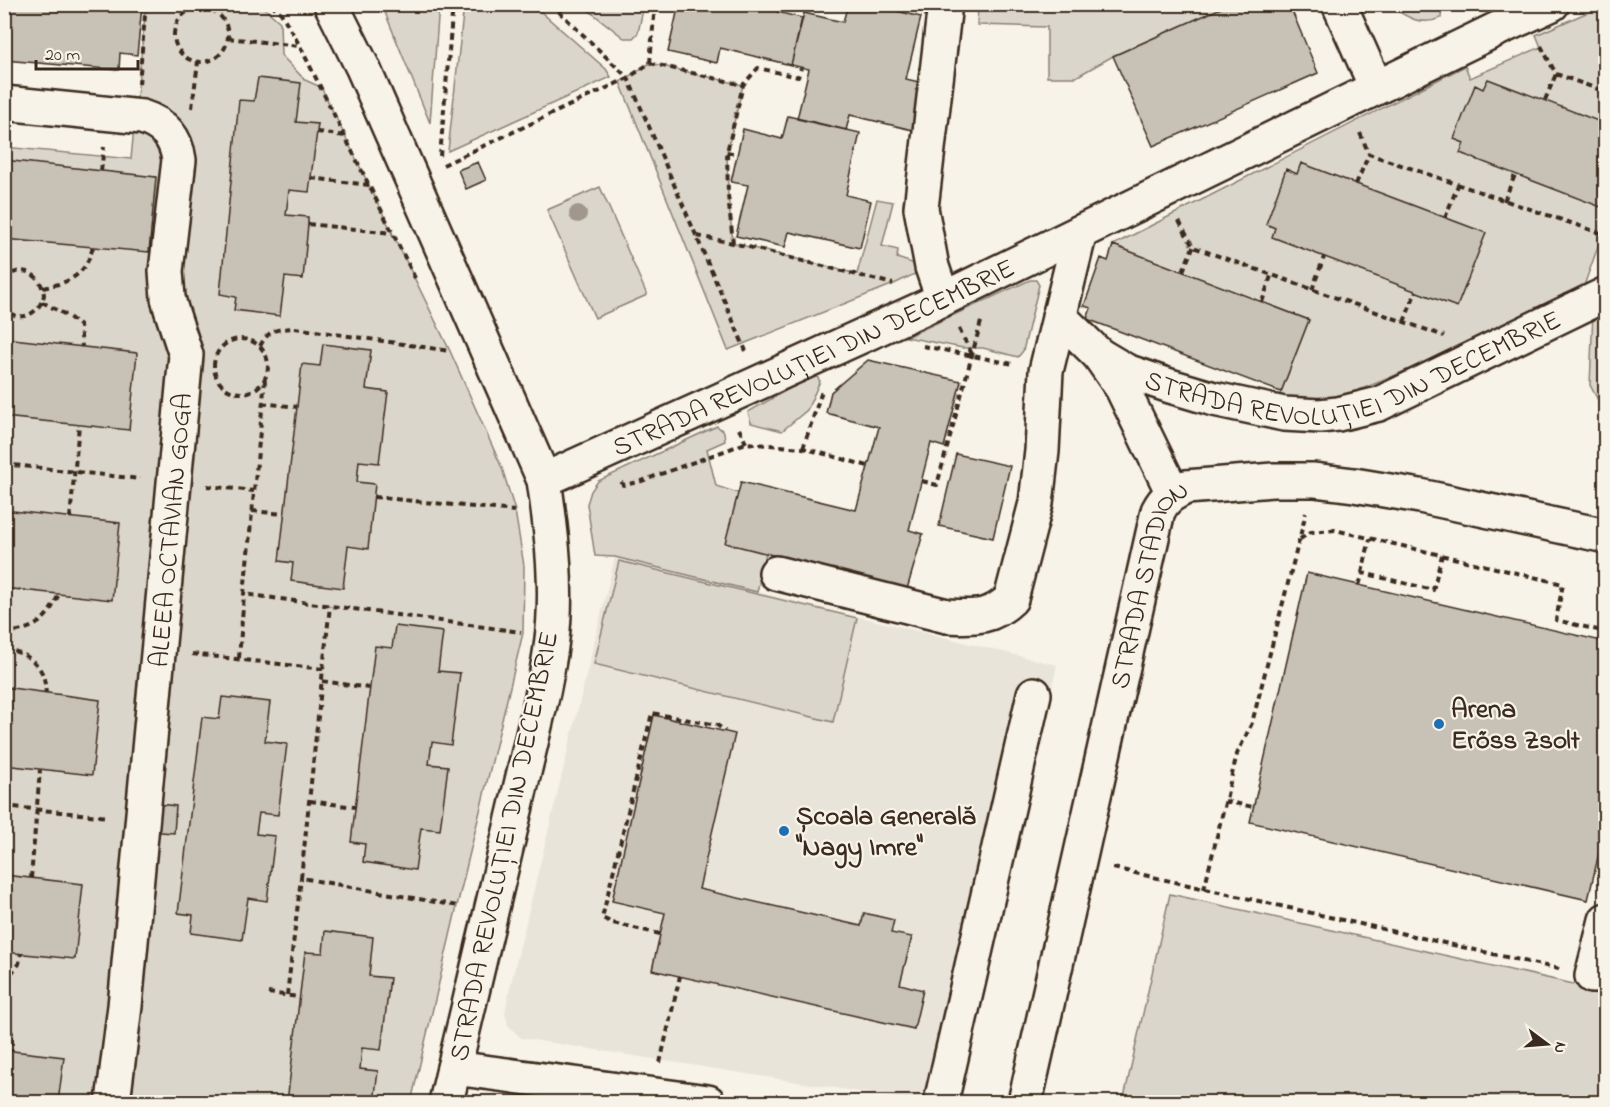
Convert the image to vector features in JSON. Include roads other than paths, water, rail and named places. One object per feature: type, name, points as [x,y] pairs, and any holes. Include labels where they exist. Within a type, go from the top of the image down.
[{"type":"street","name":"STRADA REVOLUȚIEI DIN DECEMBRIE","points":[[331,4],[363,68],[544,480],[553,546],[554,611],[543,692],[446,1102]]},
{"type":"street","points":[[943,299],[932,267],[921,208],[945,4]]},
{"type":"street","points":[[1339,4],[1376,87]]},
{"type":"street","name":"STRADA REVOLUȚIEI DIN DECEMBRIE","points":[[544,480],[943,299],[1376,87],[1539,10]]},
{"type":"street","name":"ALEEA OCTAVIAN GOGA","points":[[4,103],[135,116],[153,120],[169,132],[178,149],[179,160],[166,271],[168,298],[186,355],[160,651],[125,1006],[113,1102]]},
{"type":"street","points":[[776,573],[947,616],[988,615],[1001,609],[1011,599],[1036,503],[1042,451],[1046,371],[1080,232]]},
{"type":"street","name":"STRADA REVOLUȚIEI DIN DECEMBRIE","points":[[1099,355],[1126,371],[1244,407],[1284,414],[1320,416],[1338,414],[1378,404],[1605,294]]},
{"type":"street","points":[[1059,316],[1099,355],[1122,388],[1173,493]]},
{"type":"street","name":"STRADA STADION","points":[[1025,1102],[1158,511],[1164,501],[1173,493],[1186,487],[1273,480],[1314,480],[1354,484],[1420,496],[1605,536]]},
{"type":"street","points":[[941,1102],[1034,694]]},
{"type":"street","points":[[1592,976],[1605,920]]},
{"type":"street","points":[[454,1068],[708,1102]]},
{"type":"place","name":"Arena Erőss Zsolt","points":[[1439,724]]},
{"type":"place","name":"Școala Generală \"Nagy Imre\"","points":[[784,831]]}]
